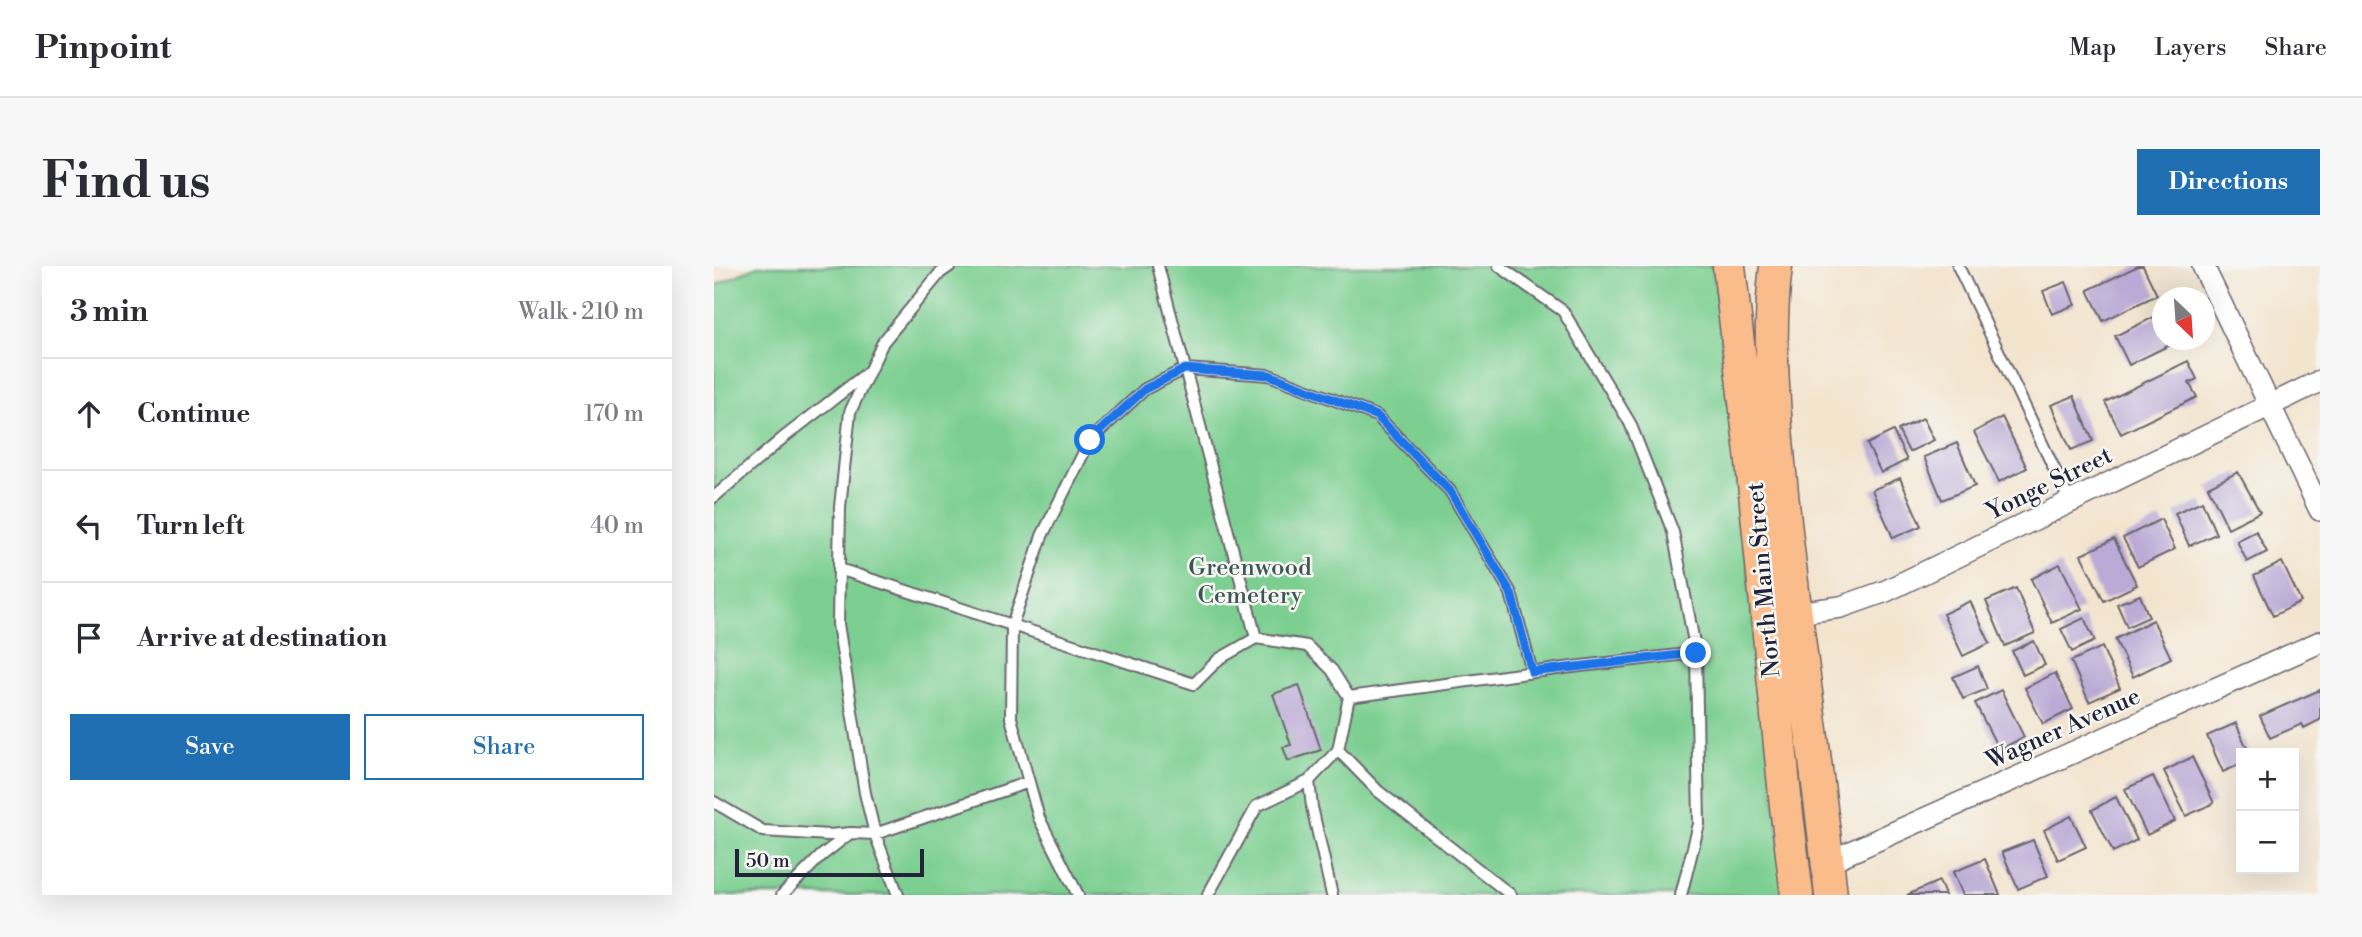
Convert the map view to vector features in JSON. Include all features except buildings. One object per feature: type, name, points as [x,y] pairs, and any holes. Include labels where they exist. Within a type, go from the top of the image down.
[{"type":"main road","name":"North Main Street","points":[[1729,266],[1797,895]]},
{"type":"main road","name":"North Main Street","points":[[1776,266],[1771,354],[1786,535],[1831,895]]},
{"type":"street","points":[[2203,266],[2320,510]]},
{"type":"street","name":"Yonge Street","points":[[1796,613],[1861,601],[2320,381]]},
{"type":"street","name":"Wagner Avenue","points":[[1828,862],[2320,642]]},
{"type":"lane","points":[[898,895],[875,834],[865,793],[838,624],[840,507],[850,412],[883,342],[940,273],[950,266]]},
{"type":"lane","points":[[1158,266],[1256,638]]},
{"type":"lane","points":[[1499,266],[1563,311],[1630,423],[1673,532],[1696,653],[1699,824],[1682,895]]},
{"type":"lane","points":[[1958,266],[2070,502]]},
{"type":"lane","points":[[1078,895],[1039,818],[1011,718],[1012,625],[1042,536],[1090,440],[1145,389],[1185,369],[1269,375],[1377,416],[1450,491],[1511,593],[1532,672]]},
{"type":"lane","points":[[714,497],[782,438],[869,372]]},
{"type":"lane","points":[[839,569],[1194,684],[1219,659],[1256,638],[1307,646],[1332,670],[1349,696],[1338,750],[1309,780],[1257,806],[1208,895]]},
{"type":"lane","points":[[1349,696],[1696,653]]},
{"type":"lane","points":[[1338,750],[1378,791],[1511,895]]},
{"type":"lane","points":[[1309,780],[1312,807],[1332,895]]},
{"type":"lane","points":[[714,802],[763,831],[830,835],[875,834],[1029,782]]},
{"type":"lane","points":[[782,895],[821,856],[851,833]]},
{"type":"green space","name":"Greenwood Cemetery","points":[[757,266],[1713,266],[1786,895],[714,895],[714,286]]},
{"type":"route","points":[[1090,440],[1145,389],[1185,369],[1269,375],[1377,416],[1450,491],[1511,593],[1532,672],[1696,653]]}]
